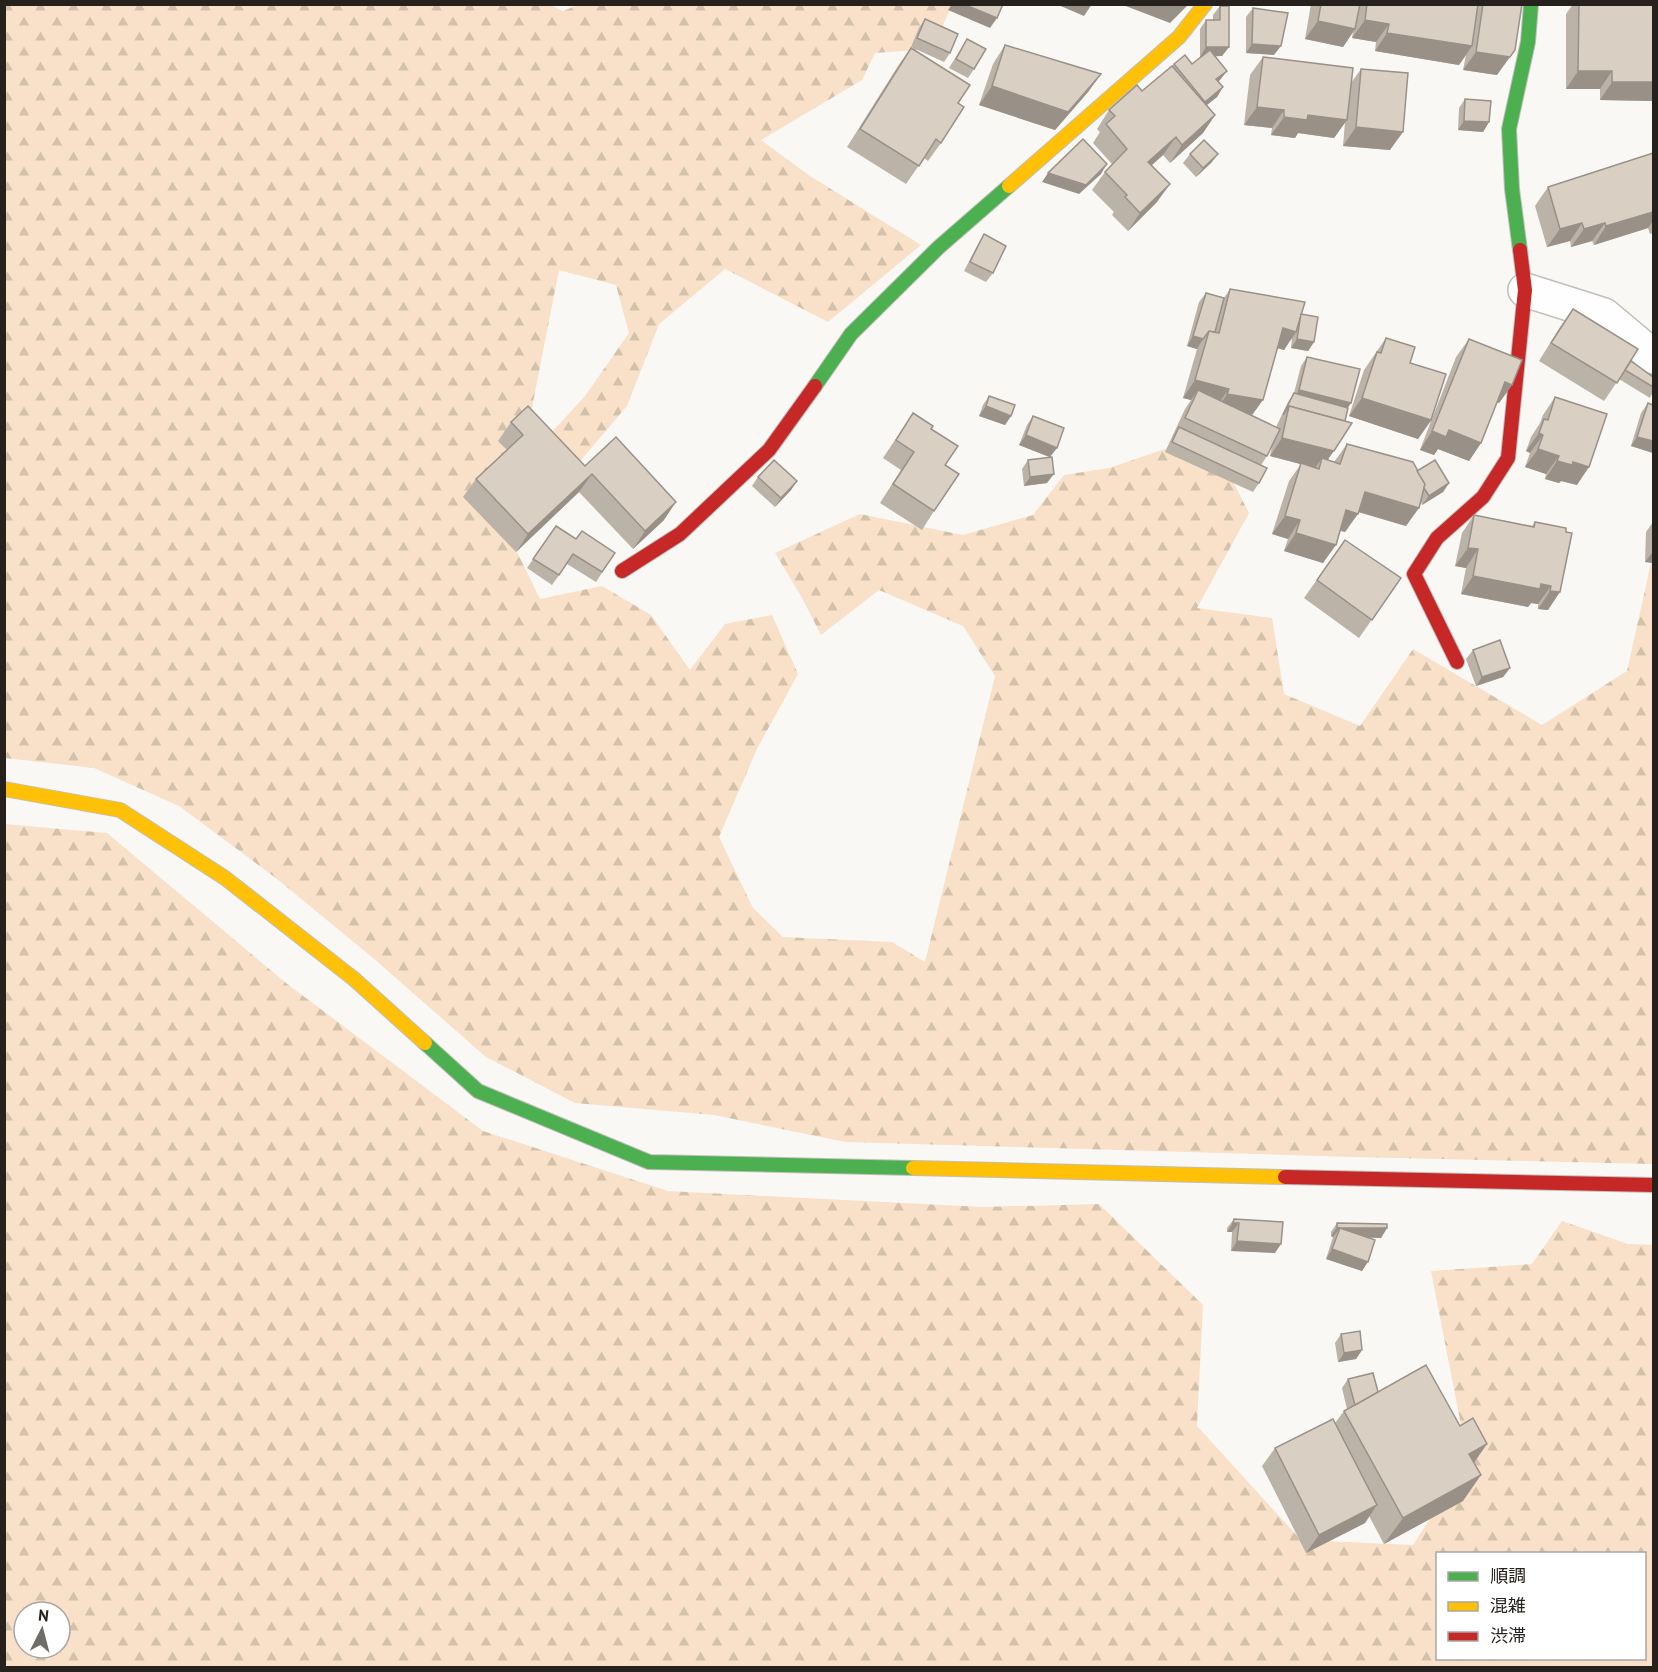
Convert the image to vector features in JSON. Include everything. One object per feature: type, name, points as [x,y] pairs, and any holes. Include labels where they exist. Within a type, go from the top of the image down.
[{"type":"street","points":[[622,571],[680,534],[769,450],[851,334],[939,247],[1179,37],[1205,4]]},
{"type":"street","points":[[1457,662],[1414,574],[1437,538],[1483,497],[1508,458],[1525,290],[1512,189],[1509,129],[1528,42],[1531,4]]},
{"type":"street","points":[[1525,290],[1604,315],[1653,357]]},
{"type":"street","points":[[4,789],[120,810],[225,878],[354,979],[478,1091],[649,1162],[1653,1185]]},
{"type":"green space","points":[[549,4],[563,11],[580,4],[952,5],[932,49],[875,53],[862,80],[761,140],[810,176],[921,245],[828,322],[725,269],[659,324],[627,406],[576,466],[541,444],[585,396],[629,333],[616,285],[559,270],[525,443],[500,517],[540,599],[602,586],[651,615],[690,670],[725,624],[772,615],[798,674],[757,749],[719,837],[753,908],[783,937],[892,942],[925,962],[995,676],[963,626],[879,590],[821,635],[775,553],[860,514],[963,535],[1033,515],[1064,475],[1109,468],[1165,449],[1223,462],[1249,513],[1197,608],[1272,618],[1284,694],[1360,726],[1413,649],[1542,725],[1627,671],[1653,558],[1653,1164],[845,1142],[714,1115],[575,1103],[486,1057],[373,958],[277,879],[179,806],[94,768],[5,758],[5,5]]},
{"type":"green space","points":[[4,824],[107,833],[286,983],[483,1131],[668,1191],[982,1207],[1099,1204],[1203,1305],[1197,1426],[1301,1540],[1413,1545],[1468,1461],[1431,1271],[1532,1264],[1562,1221],[1628,1244],[1653,1245],[1653,1667],[5,1667]]},
{"type":"building","points":[[963,4],[1003,4],[997,18]]},
{"type":"building","points":[[1321,4],[1360,4],[1355,29],[1318,21]]},
{"type":"building","points":[[1367,4],[1478,4],[1472,46],[1387,33],[1389,24],[1365,20]]},
{"type":"building","points":[[1483,4],[1522,4],[1515,50],[1510,57],[1476,52]]},
{"type":"building","points":[[1579,4],[1653,4],[1653,82],[1612,82],[1612,71],[1578,71]]},
{"type":"building","points":[[1220,6],[1229,6],[1229,47],[1206,47],[1206,20],[1220,20]]},
{"type":"building","points":[[1253,8],[1288,13],[1281,46],[1252,44]]},
{"type":"building","points":[[925,19],[958,34],[950,53],[917,38]]},
{"type":"building","points":[[967,39],[986,49],[974,69],[956,59]]},
{"type":"building","points":[[1005,45],[1101,74],[1068,112],[992,86]]},
{"type":"building","points":[[911,48],[970,85],[958,103],[964,107],[941,143],[936,139],[919,166],[860,129]]},
{"type":"building","points":[[1210,50],[1227,71],[1216,79],[1223,87],[1205,102],[1174,64],[1185,55],[1192,64]]},
{"type":"building","points":[[1263,57],[1353,68],[1347,120],[1308,115],[1307,120],[1284,117],[1284,110],[1257,107]]},
{"type":"building","points":[[1172,66],[1215,115],[1182,145],[1176,137],[1148,162],[1170,184],[1140,213],[1105,172],[1127,149],[1106,124],[1115,116],[1109,110],[1137,85],[1142,91]]},
{"type":"building","points":[[1361,69],[1408,73],[1403,132],[1356,127]]},
{"type":"building","points":[[1465,99],[1491,101],[1489,122],[1464,121]]},
{"type":"building","points":[[1083,139],[1107,164],[1086,185],[1048,173]]},
{"type":"building","points":[[1204,140],[1218,154],[1203,168],[1190,154]]},
{"type":"building","points":[[1653,153],[1653,212],[1606,226],[1605,223],[1584,229],[1582,223],[1560,229],[1548,187]]},
{"type":"building","points":[[984,234],[1006,246],[993,273],[970,262]]},
{"type":"building","points":[[1230,289],[1305,302],[1296,332],[1283,328],[1263,400],[1227,394],[1229,389],[1195,380],[1209,331],[1219,333]]},
{"type":"building","points":[[1206,293],[1224,298],[1215,332],[1209,331],[1203,339],[1193,336]]},
{"type":"building","points":[[1573,309],[1638,349],[1617,383],[1551,343]]},
{"type":"building","points":[[1301,314],[1318,317],[1314,342],[1297,339]]},
{"type":"building","points":[[1386,338],[1415,347],[1410,363],[1446,374],[1431,420],[1362,398],[1377,352],[1381,353]]},
{"type":"building","points":[[1469,339],[1522,360],[1512,385],[1505,382],[1481,443],[1449,430],[1446,437],[1432,431]]},
{"type":"building","points":[[1307,357],[1360,369],[1351,403],[1299,390]]},
{"type":"building","points":[[1631,361],[1653,377],[1653,387],[1625,370]]},
{"type":"building","points":[[1198,390],[1280,429],[1267,456],[1185,418]]},
{"type":"building","points":[[1294,393],[1348,408],[1345,421],[1289,406],[1283,415]]},
{"type":"building","points":[[989,396],[1015,405],[1011,416],[986,406]]},
{"type":"building","points":[[1555,397],[1607,414],[1589,467],[1573,462],[1572,465],[1557,461],[1559,456],[1538,449],[1543,435],[1539,433],[1544,419],[1548,420]]},
{"type":"building","points":[[1648,403],[1653,405],[1653,441],[1637,437]]},
{"type":"building","points":[[528,406],[585,466],[616,437],[676,502],[645,531],[592,474],[528,534],[476,479],[523,435],[511,422]]},
{"type":"building","points":[[1289,406],[1352,423],[1334,451],[1282,438]]},
{"type":"building","points":[[913,413],[933,426],[931,429],[958,446],[945,465],[959,474],[934,511],[893,484],[914,452],[896,440]]},
{"type":"building","points":[[1033,416],[1064,428],[1057,448],[1026,435]]},
{"type":"building","points":[[1179,427],[1267,468],[1259,483],[1172,442]]},
{"type":"building","points":[[1347,444],[1413,462],[1425,484],[1419,508],[1365,492],[1358,514],[1346,510],[1336,545],[1296,533],[1300,520],[1285,516],[1301,463],[1319,469],[1322,458],[1340,464]]},
{"type":"building","points":[[1052,457],[1054,474],[1030,477],[1028,460]]},
{"type":"building","points":[[774,460],[797,481],[781,498],[758,477]]},
{"type":"building","points":[[1435,460],[1449,483],[1429,496],[1417,471]]},
{"type":"building","points":[[1474,515],[1534,527],[1535,522],[1566,528],[1566,532],[1572,533],[1560,592],[1550,591],[1551,586],[1541,584],[1540,589],[1473,576],[1478,549],[1468,548]]},
{"type":"building","points":[[556,526],[576,539],[582,531],[615,553],[602,572],[573,554],[559,575],[533,559]]},
{"type":"building","points":[[1345,540],[1401,578],[1372,620],[1317,580]]},
{"type":"building","points":[[1500,640],[1510,668],[1482,677],[1473,650]]},
{"type":"building","points":[[1234,1219],[1283,1222],[1281,1244],[1237,1241],[1239,1223],[1233,1223]]},
{"type":"building","points":[[1337,1223],[1387,1224],[1387,1228],[1340,1228],[1337,1227]]},
{"type":"building","points":[[1340,1228],[1375,1240],[1368,1262],[1332,1249]]},
{"type":"building","points":[[1360,1331],[1362,1350],[1344,1353],[1341,1334]]},
{"type":"building","points":[[1426,1365],[1460,1426],[1473,1418],[1487,1444],[1469,1454],[1481,1475],[1403,1518],[1344,1411]]},
{"type":"building","points":[[1373,1373],[1378,1392],[1355,1405],[1348,1379]]},
{"type":"building","points":[[1333,1419],[1377,1505],[1319,1535],[1275,1448]]},
{"type":"traffic: fast","points":[[1520,250],[1512,189],[1509,129],[1528,42],[1531,4]]},
{"type":"traffic: fast","points":[[815,386],[851,334],[939,247],[1009,186]]},
{"type":"traffic: fast","points":[[425,1043],[478,1091],[649,1162],[913,1168]]},
{"type":"traffic: slow","points":[[1009,186],[1179,37],[1205,4]]},
{"type":"traffic: slow","points":[[4,789],[120,810],[225,878],[354,979],[425,1043]]},
{"type":"traffic: slow","points":[[913,1168],[1285,1177]]},
{"type":"traffic: jam","points":[[1457,662],[1414,574],[1437,538],[1483,497],[1508,458],[1525,290],[1520,250]]},
{"type":"traffic: jam","points":[[622,571],[680,534],[769,450],[815,386]]},
{"type":"traffic: jam","points":[[1285,1177],[1654,1185]]}]
